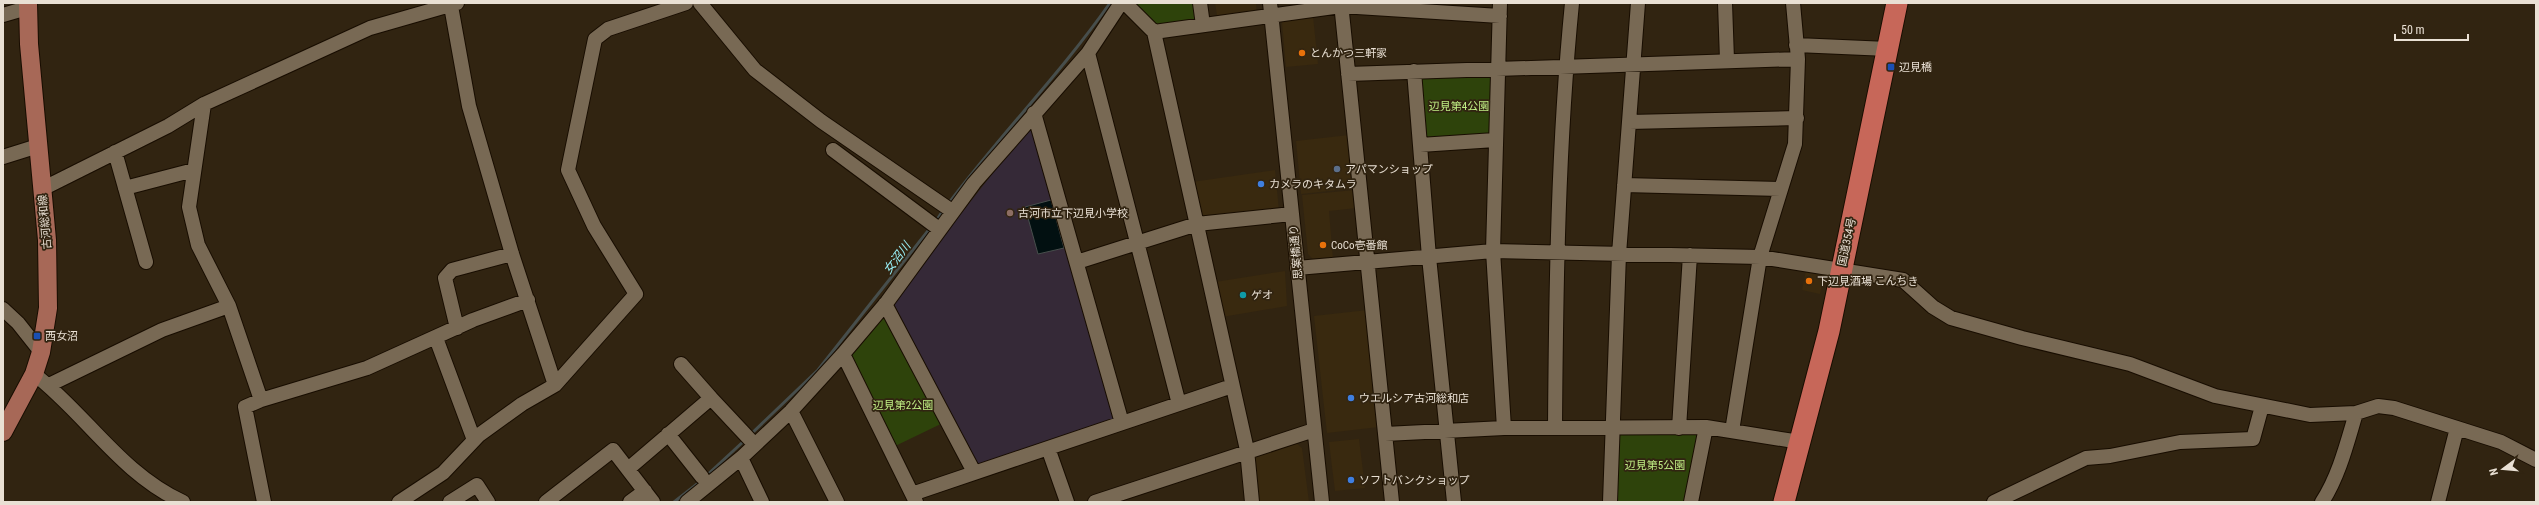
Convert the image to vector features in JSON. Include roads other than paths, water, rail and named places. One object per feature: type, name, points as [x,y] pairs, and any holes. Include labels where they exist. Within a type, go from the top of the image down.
[{"type":"highway","name":"国道354号","points":[[1784,502],[1829,332],[1897,3]]},
{"type":"main road","name":"古河総和線","points":[[3,432],[34,374],[41,352],[46,330],[49,285],[28,6]]},
{"type":"street","points":[[399,502],[443,473],[474,440],[522,404],[555,385],[636,294],[594,226],[568,170],[595,39],[608,29],[686,3]]},
{"type":"street","points":[[700,3],[755,70],[821,121],[952,211]]},
{"type":"street","points":[[690,501],[741,458],[791,411],[843,354],[885,304],[952,211],[1034,113],[1088,53],[1121,3]]},
{"type":"street","points":[[1125,3],[1154,32],[1247,450],[1252,502]]},
{"type":"street","points":[[1200,3],[1203,25]]},
{"type":"street","points":[[1555,428],[1557,253],[1566,65],[1572,3]]},
{"type":"street","points":[[1610,502],[1619,254],[1638,3]]},
{"type":"street","points":[[1725,3],[1727,60]]},
{"type":"street","points":[[1732,431],[1760,257],[1795,144],[1797,118],[1797,52],[1793,3]]},
{"type":"street","points":[[42,189],[168,126],[204,104],[370,28],[454,4],[469,106],[512,254],[555,385]]},
{"type":"street","points":[[1154,32],[1203,25],[1271,9],[1341,5],[1500,9],[1492,252],[1504,428]]},
{"type":"street","points":[[1341,5],[1392,502]]},
{"type":"street","points":[[3,15],[28,6]]},
{"type":"street","name":"思案橋通り","points":[[1271,9],[1322,502]]},
{"type":"street","points":[[1348,74],[1727,60],[1797,52],[1888,49]]},
{"type":"street","points":[[1088,53],[1179,404]]},
{"type":"street","points":[[1414,71],[1429,257],[1454,502]]},
{"type":"street","points":[[204,104],[189,207],[198,246],[229,306],[261,400]]},
{"type":"street","points":[[1034,113],[1122,423]]},
{"type":"street","points":[[1629,122],[1797,118]]},
{"type":"street","points":[[1420,145],[1495,140]]},
{"type":"street","points":[[3,157],[38,146]]},
{"type":"street","points":[[833,150],[939,229]]},
{"type":"street","points":[[115,152],[146,262]]},
{"type":"street","points":[[875,181],[886,166]]},
{"type":"street","points":[[125,188],[194,170]]},
{"type":"street","points":[[1624,185],[1781,189]]},
{"type":"street","points":[[1076,262],[1197,224],[1292,214]]},
{"type":"street","points":[[1297,268],[1367,261],[1492,252],[1760,257],[1903,280],[1933,307],[1951,318],[2022,338],[2130,364],[2215,396],[2310,415],[2356,413],[2378,406],[2394,408],[2501,442],[2536,460]]},
{"type":"street","points":[[457,328],[445,278],[452,270],[512,254]]},
{"type":"street","points":[[1679,428],[1690,255]]},
{"type":"street","points":[[264,502],[245,408],[261,400],[367,368],[457,328],[528,300]]},
{"type":"street","points":[[885,304],[974,472]]},
{"type":"street","points":[[49,385],[162,330],[229,306]]},
{"type":"street","points":[[3,309],[18,323],[41,352]]},
{"type":"street","points":[[436,338],[474,440]]},
{"type":"street","points":[[843,354],[914,498],[974,472],[1232,386]]},
{"type":"street","points":[[681,364],[755,445]]},
{"type":"street","points":[[34,374],[49,385],[117,456],[140,475],[183,502]]},
{"type":"street","points":[[628,469],[711,398]]},
{"type":"street","points":[[1994,502],[2086,458],[2110,456],[2180,442],[2253,439],[2262,406]]},
{"type":"street","points":[[791,411],[837,502]]},
{"type":"street","points":[[2322,502],[2329,492],[2356,413]]},
{"type":"street","points":[[1385,434],[1504,428],[1706,427],[1800,442]]},
{"type":"street","points":[[1691,502],[1706,427]]},
{"type":"street","points":[[2438,502],[2457,428]]},
{"type":"street","points":[[1095,502],[1247,450],[1314,430]]},
{"type":"street","points":[[668,434],[702,477]]},
{"type":"street","points":[[1048,448],[1067,502]]},
{"type":"street","points":[[546,502],[613,450],[649,497],[630,502]]},
{"type":"street","points":[[741,458],[762,502]]},
{"type":"street","points":[[450,502],[477,485],[488,502]]},
{"type":"waterway","name":"女沼川","points":[[949,203],[1051,79],[1110,3]]},
{"type":"waterway","name":"女沼川","points":[[936,221],[944,209]]},
{"type":"waterway","name":"女沼川","points":[[750,435],[818,370],[931,227]]},
{"type":"waterway","name":"女沼川","points":[[706,476],[745,440]]},
{"type":"waterway","name":"女沼川","points":[[674,502],[701,481]]},
{"type":"place","name":"とんかつ三軒家","points":[[1302,53]]},
{"type":"place","name":"辺見橋","points":[[1891,67]]},
{"type":"place","name":"アパマンショップ","points":[[1337,169]]},
{"type":"place","name":"カメラのキタムラ","points":[[1261,184]]},
{"type":"place","name":"古河市立下辺見小学校","points":[[1010,213]]},
{"type":"place","name":"CoCo壱番館","points":[[1323,245]]},
{"type":"place","name":"下辺見酒場 こんちき","points":[[1809,281]]},
{"type":"place","name":"ゲオ","points":[[1243,295]]},
{"type":"place","name":"西女沼","points":[[37,336]]},
{"type":"place","name":"ウエルシア古河総和店","points":[[1351,398]]},
{"type":"place","name":"ソフトバンクショップ","points":[[1351,480]]},
{"type":"park label","name":"辺見第4公園","points":[[1459,106]]},
{"type":"park label","name":"辺見第2公園","points":[[903,405]]},
{"type":"park label","name":"辺見第5公園","points":[[1655,465]]}]
